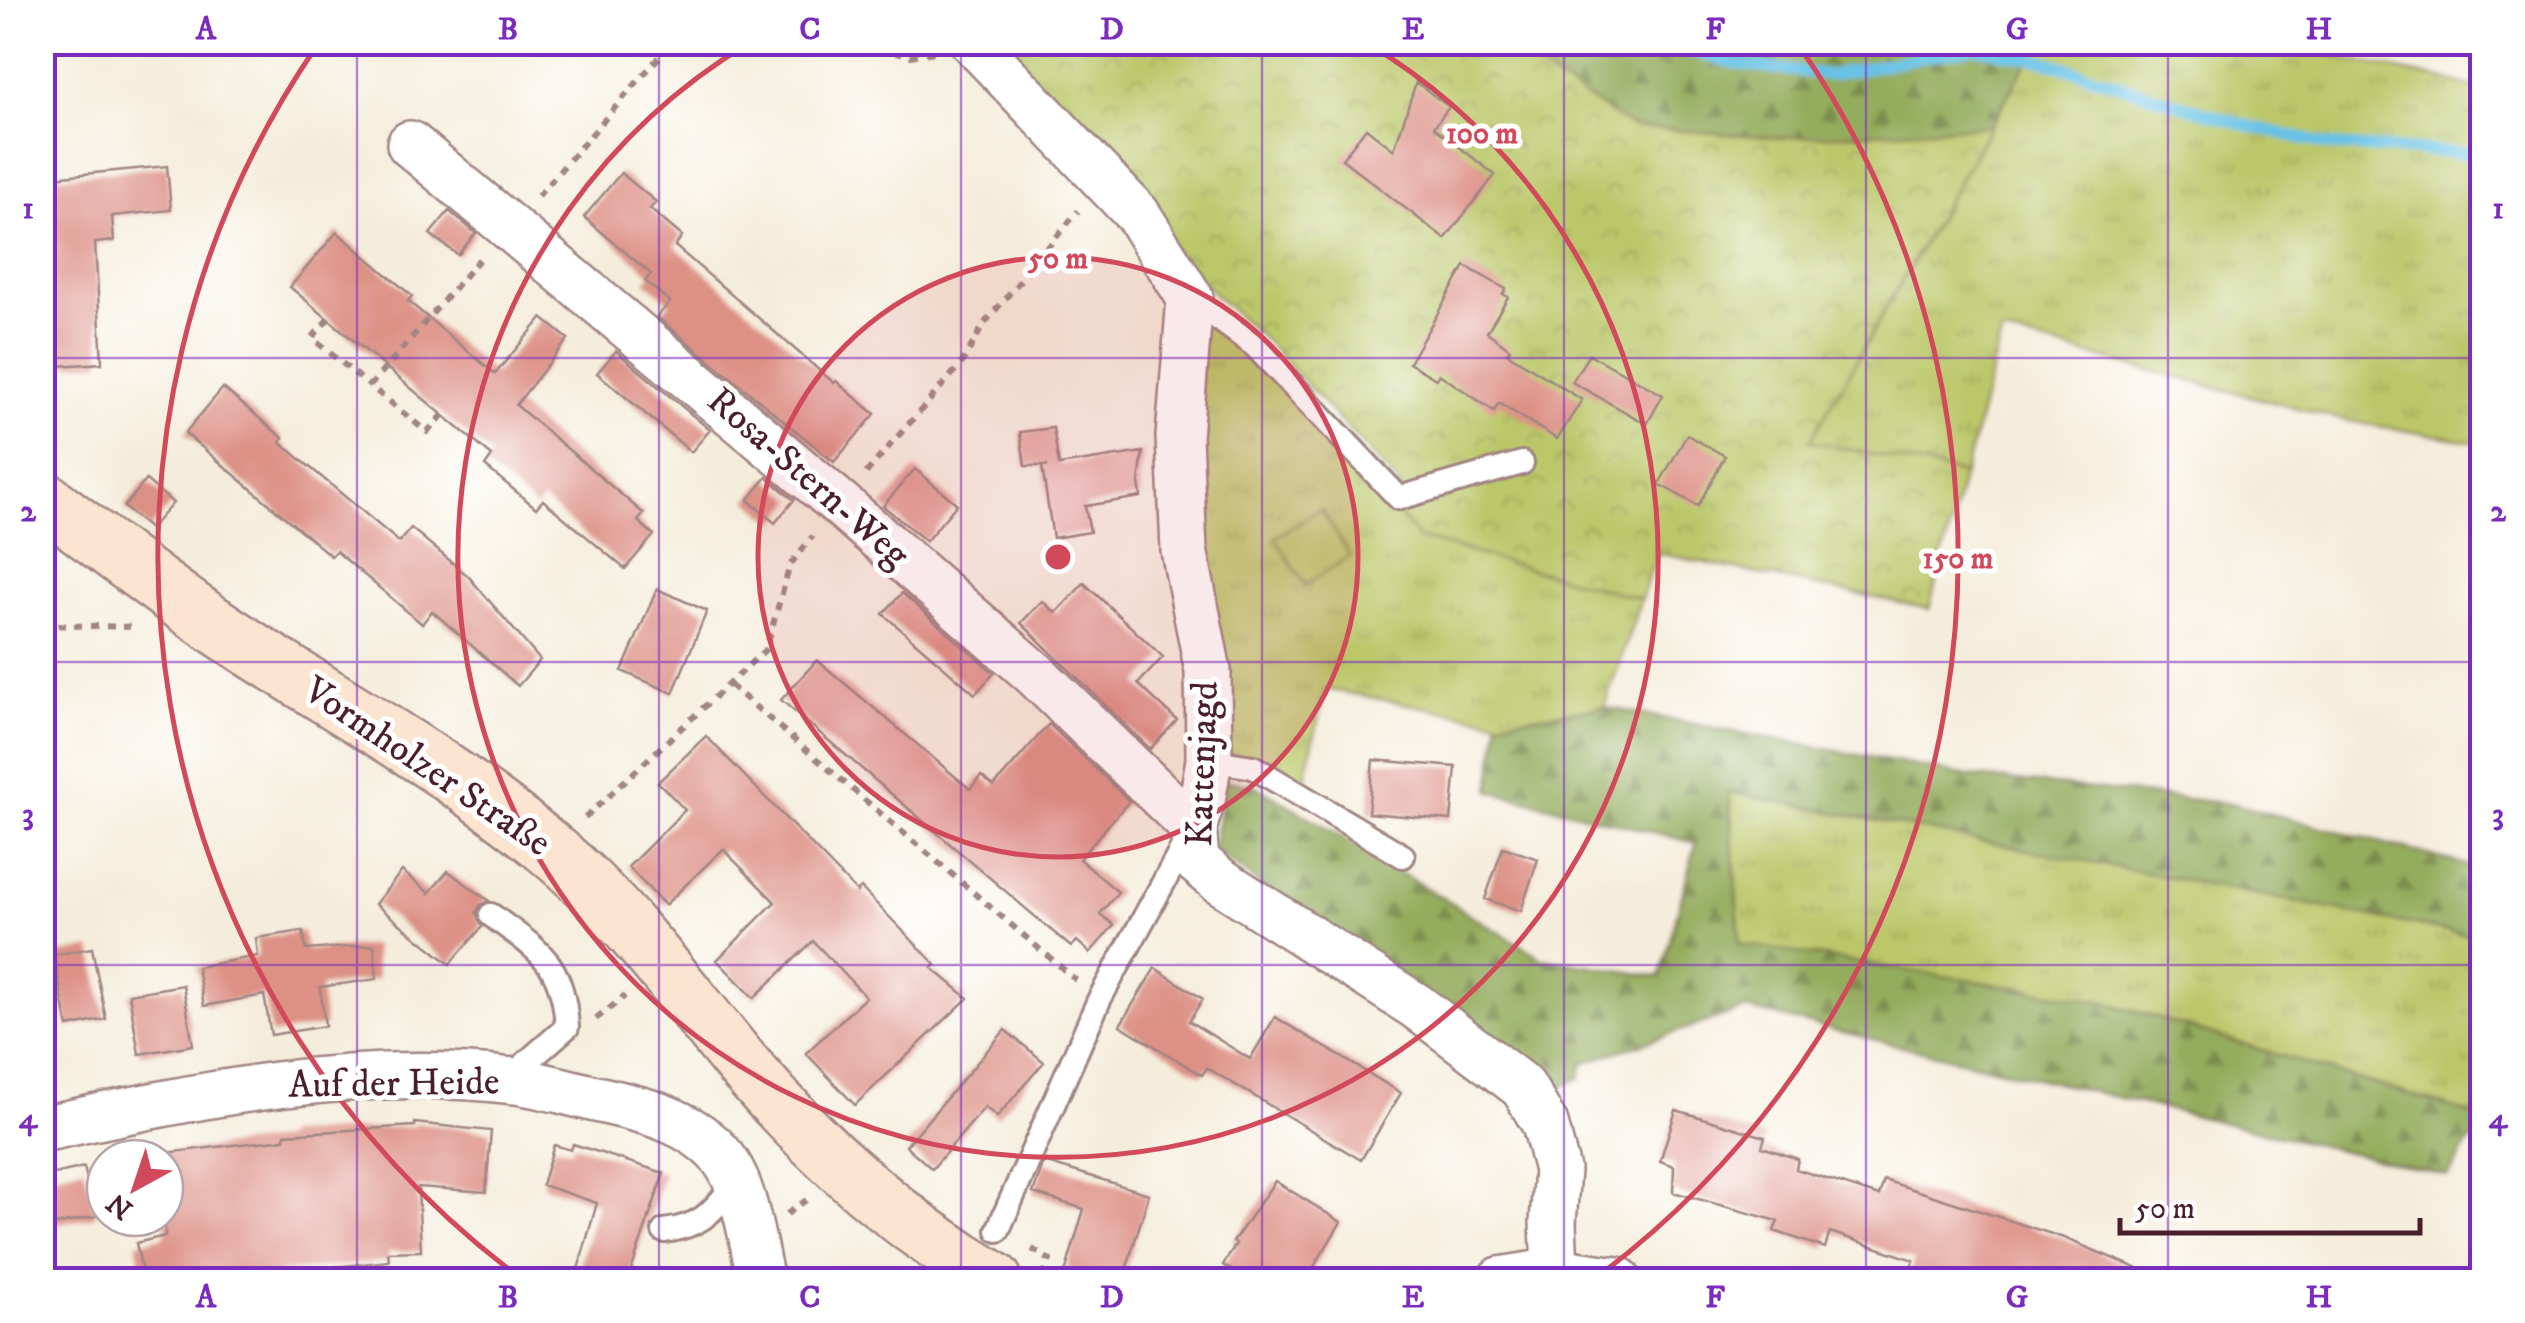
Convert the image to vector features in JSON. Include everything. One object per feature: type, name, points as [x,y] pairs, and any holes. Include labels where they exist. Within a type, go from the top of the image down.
[{"type":"main road","name":"Vormholzer Straße","points":[[42,498],[221,629],[449,774],[551,850],[639,942],[746,1068],[847,1171],[951,1255],[996,1256]]},
{"type":"street","points":[[974,44],[1138,214],[1190,298]]},
{"type":"street","name":"Rosa-Stern-Weg","points":[[410,144],[840,503],[1034,674],[1193,827]]},
{"type":"street","name":"Kattenjagd","points":[[1190,298],[1180,456],[1184,550],[1208,671],[1209,760],[1193,827],[1196,861],[1219,880],[1416,1006],[1523,1087],[1545,1124],[1557,1170],[1555,1272]]},
{"type":"street","name":"Auf der Heide","points":[[42,1129],[158,1103],[313,1079],[434,1075],[507,1080],[640,1108],[709,1143],[727,1162],[736,1183],[756,1260]]},
{"type":"street","points":[[1500,1280],[1555,1272],[1618,1280]]},
{"type":"lane","points":[[1190,298],[1256,346],[1399,498],[1522,463]]},
{"type":"lane","points":[[1209,760],[1253,768],[1403,856]]},
{"type":"lane","points":[[996,1256],[1099,1000],[1193,827]]},
{"type":"lane","points":[[492,915],[550,960],[566,1002],[568,1028],[507,1080]]},
{"type":"lane","points":[[664,1231],[690,1228],[736,1183]]},
{"type":"path","points":[[370,386],[672,42]]},
{"type":"path","points":[[864,42],[910,56],[974,44]]},
{"type":"path","points":[[551,850],[766,649],[790,565],[962,363],[984,324],[1103,180]]},
{"type":"path","points":[[328,319],[312,338],[427,432],[443,415]]},
{"type":"path","points":[[730,686],[1099,1000]]},
{"type":"path","points":[[604,1013],[613,1006]]},
{"type":"path","points":[[756,1260],[847,1171]]},
{"type":"green space","points":[[982,43],[1487,43],[1534,65],[1632,127],[1782,138],[1990,126],[1810,441],[1964,474],[1929,609],[1657,553],[1641,599],[1419,538],[1385,500],[1400,486],[1271,346],[1215,295]]},
{"type":"green space","points":[[1487,43],[2038,43],[1990,126],[1782,138],[1632,127],[1534,65]]},
{"type":"green space","points":[[2038,43],[2274,43],[2482,88],[2482,443],[2348,421],[2002,333],[1964,474],[1810,442]]},
{"type":"green space","points":[[1200,318],[1252,358],[1419,538],[1641,599],[1604,707],[1499,721],[1325,689],[1303,788],[1225,753],[1194,546]]},
{"type":"green space","points":[[1321,509],[1350,556],[1305,585],[1275,538]]},
{"type":"green space","points":[[1604,707],[1969,776],[2234,804],[2482,869],[2482,938],[1729,792],[1740,944],[2101,1001],[2482,1117],[2482,1123],[2448,1176],[1746,1009],[1583,1063],[1580,1078],[1545,1094],[1213,850],[1225,780],[1257,786],[1542,958],[1660,977],[1696,843],[1490,791],[1499,721]]},
{"type":"green space","points":[[1729,791],[2482,938],[2482,1117],[2101,1001],[1740,945]]},
{"type":"building","points":[[1416,82],[1449,107],[1434,127],[1495,175],[1445,239],[1342,159],[1366,128],[1394,150]]},
{"type":"building","points":[[167,166],[171,210],[112,216],[114,241],[95,243],[102,363],[42,367],[42,178]]},
{"type":"building","points":[[621,173],[656,202],[650,209],[682,236],[675,246],[875,414],[834,462],[657,317],[670,302],[645,281],[651,274],[584,217]]},
{"type":"building","points":[[449,211],[476,233],[458,255],[430,234]]},
{"type":"building","points":[[337,232],[412,296],[408,301],[495,374],[542,318],[568,339],[516,405],[644,514],[638,521],[654,535],[625,569],[543,500],[536,508],[485,466],[492,456],[290,287]]},
{"type":"building","points":[[1465,266],[1506,289],[1503,294],[1508,297],[1487,332],[1510,349],[1507,353],[1582,400],[1557,439],[1499,403],[1494,411],[1439,374],[1436,379],[1409,363]]},
{"type":"building","points":[[616,351],[710,430],[691,452],[597,373]]},
{"type":"building","points":[[1589,354],[1663,395],[1647,424],[1572,382]]},
{"type":"building","points":[[223,388],[283,438],[280,442],[399,542],[411,528],[468,576],[540,660],[518,686],[432,611],[422,624],[336,551],[331,556],[185,433]]},
{"type":"building","points":[[1053,428],[1059,465],[1143,452],[1141,497],[1085,506],[1090,532],[1053,538],[1042,467],[1048,466],[1025,466],[1020,432]]},
{"type":"building","points":[[1687,435],[1725,456],[1698,506],[1659,484]]},
{"type":"building","points":[[915,469],[957,504],[926,541],[883,506]]},
{"type":"building","points":[[767,477],[794,500],[775,523],[748,500]]},
{"type":"building","points":[[146,480],[173,503],[150,529],[124,507]]},
{"type":"building","points":[[1084,583],[1163,657],[1138,684],[1177,720],[1150,749],[1021,623],[1042,601],[1056,613]]},
{"type":"building","points":[[657,589],[707,611],[673,693],[622,671]]},
{"type":"building","points":[[902,593],[994,673],[975,694],[883,614]]},
{"type":"building","points":[[817,660],[970,789],[981,776],[994,786],[1049,724],[1129,801],[1079,859],[1118,892],[1100,914],[1114,925],[1090,953],[1077,941],[1071,947],[781,700]]},
{"type":"building","points":[[706,736],[857,892],[861,888],[906,934],[936,965],[932,968],[968,998],[855,1105],[806,1053],[866,997],[813,941],[754,998],[717,960],[775,902],[723,849],[665,905],[628,867],[685,810],[658,782]]},
{"type":"building","points":[[1373,760],[1456,767],[1451,820],[1368,813]]},
{"type":"building","points":[[1503,847],[1538,859],[1521,911],[1485,899]]},
{"type":"building","points":[[402,871],[429,893],[448,871],[489,901],[476,912],[482,927],[450,964],[375,904]]},
{"type":"building","points":[[303,931],[306,950],[374,945],[377,979],[320,987],[325,1026],[271,1035],[264,995],[204,1006],[197,967],[258,956],[256,938]]},
{"type":"building","points":[[92,948],[106,1019],[68,1027],[54,955]]},
{"type":"building","points":[[1155,968],[1203,999],[1189,1021],[1250,1059],[1275,1017],[1401,1093],[1361,1160],[1207,1068],[1202,1075],[1120,1025]]},
{"type":"building","points":[[183,985],[193,1045],[139,1054],[129,994]]},
{"type":"building","points":[[1005,1030],[1044,1062],[997,1117],[985,1107],[932,1169],[906,1146]]},
{"type":"building","points":[[1676,1110],[1765,1137],[1762,1147],[1798,1159],[1796,1169],[1879,1196],[1884,1180],[2064,1238],[2165,1280],[1940,1280],[1910,1271],[1914,1260],[1830,1232],[1825,1248],[1774,1231],[1778,1221],[1673,1192],[1674,1166],[1660,1161]]},
{"type":"building","points":[[415,1126],[491,1131],[486,1192],[418,1187],[421,1251],[388,1252],[389,1261],[278,1273],[278,1280],[144,1280],[136,1243],[185,1238],[185,1151],[285,1139],[285,1134]]},
{"type":"building","points":[[573,1144],[664,1173],[628,1280],[575,1280],[597,1203],[542,1185],[554,1145],[571,1150]]},
{"type":"building","points":[[1044,1162],[1149,1194],[1123,1280],[1092,1280],[1065,1273],[1084,1209],[1033,1193]]},
{"type":"building","points":[[84,1167],[85,1218],[42,1228],[42,1177]]},
{"type":"building","points":[[1275,1181],[1341,1222],[1306,1280],[1249,1280],[1223,1265],[1236,1244],[1233,1242]]},
{"type":"waterway","points":[[1653,42],[1737,64],[1829,75],[1974,47],[2042,60],[2241,124],[2332,146],[2482,154]]}]
